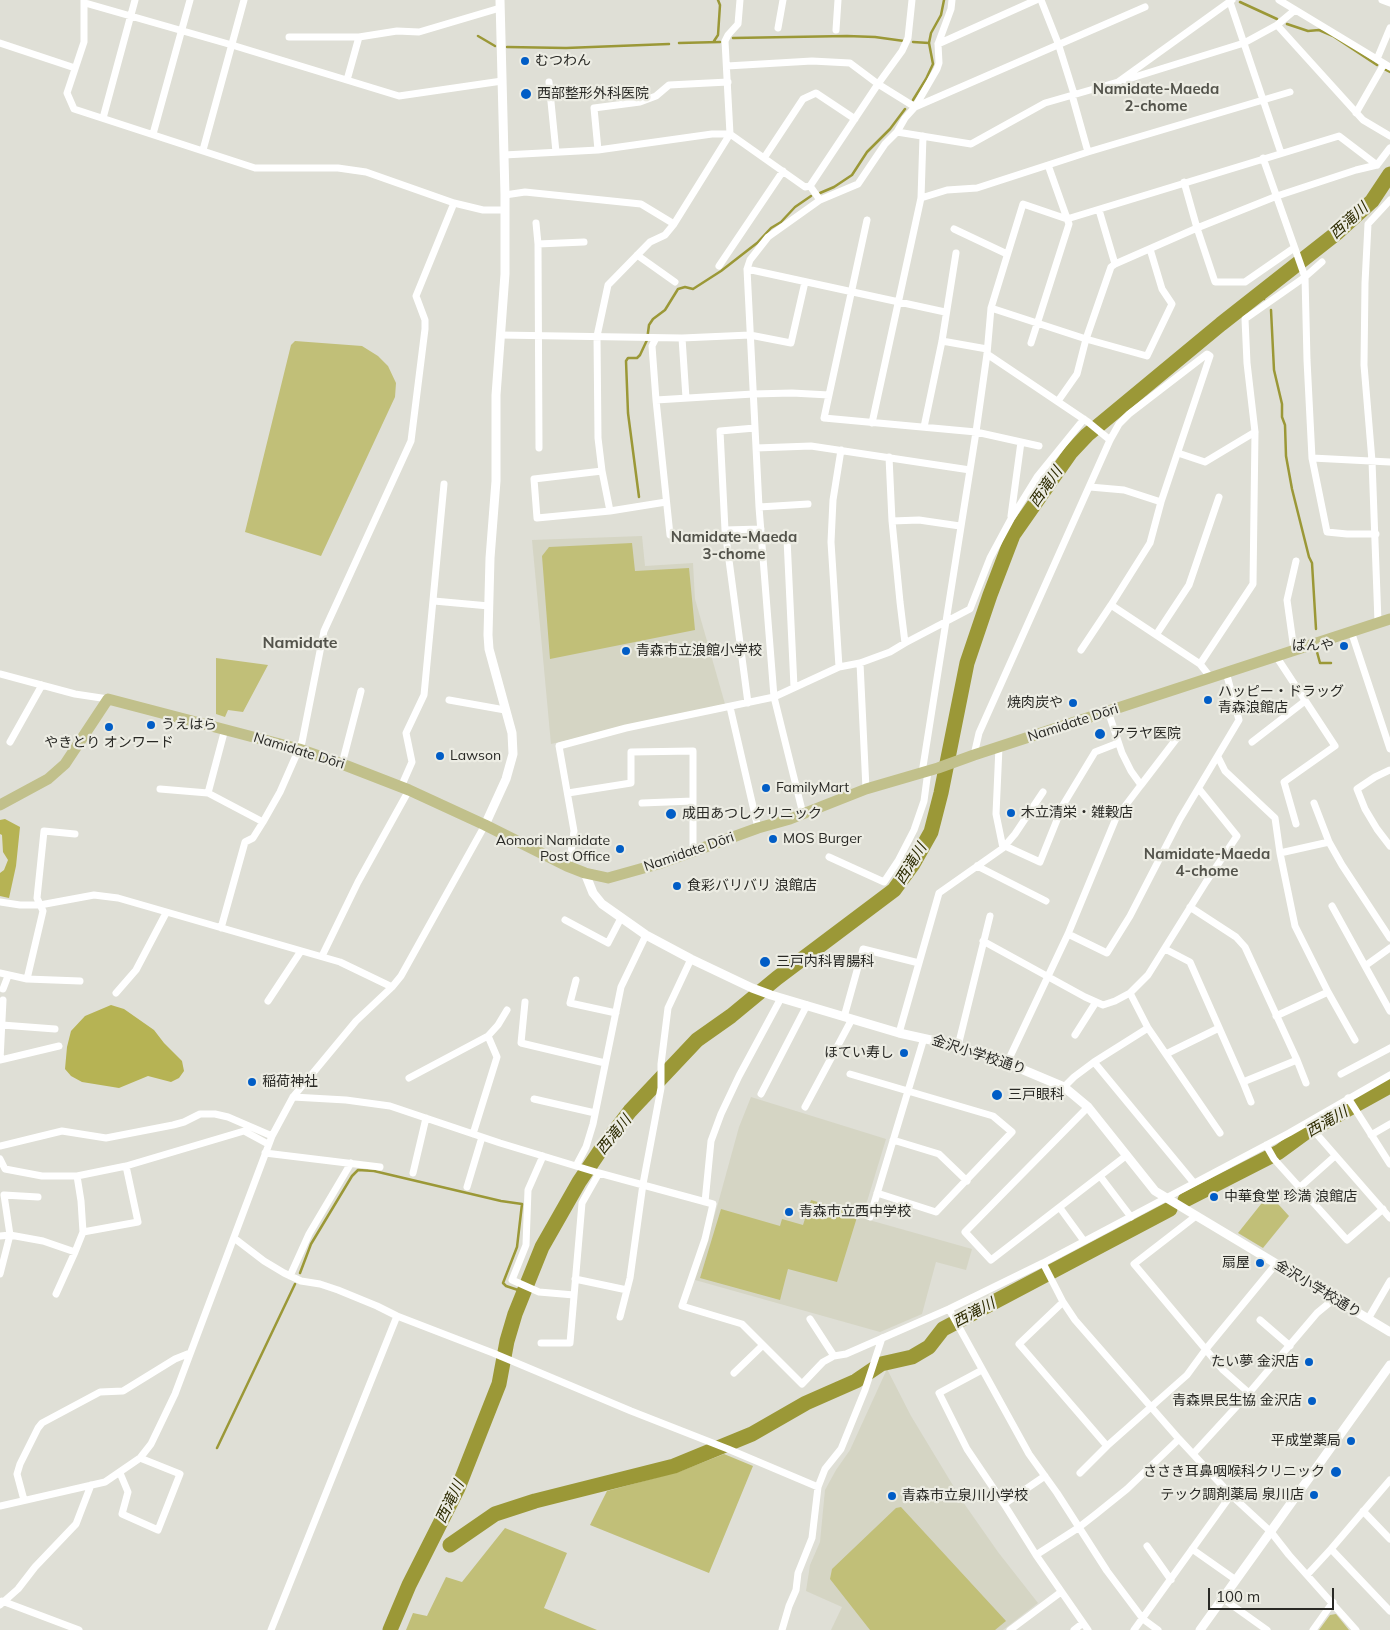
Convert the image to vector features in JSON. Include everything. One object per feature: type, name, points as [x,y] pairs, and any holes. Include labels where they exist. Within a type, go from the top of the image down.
[{"type":"main road","name":"Namidate Dōri","points":[[108,699],[298,749],[342,764],[405,788],[567,866],[585,873],[608,878],[658,864],[802,814],[866,789],[929,771],[1390,619]]},
{"type":"main road","points":[[0,805],[48,779],[64,764],[108,699]]},
{"type":"street","points":[[103,118],[135,0]]},
{"type":"street","points":[[153,134],[190,0]]},
{"type":"street","points":[[203,150],[244,0]]},
{"type":"street","points":[[610,511],[598,438],[598,336],[608,285],[650,242],[665,235],[674,224],[730,134],[725,41],[738,24],[740,0]]},
{"type":"street","points":[[778,28],[783,0]]},
{"type":"street","points":[[836,30],[838,0]]},
{"type":"street","points":[[810,186],[902,51],[908,38],[912,0]]},
{"type":"street","points":[[802,814],[774,697],[759,507],[747,270],[750,260],[768,237],[820,200],[858,184],[885,144],[915,107],[937,69],[938,44],[951,9],[952,0]]},
{"type":"street","points":[[938,44],[1036,0]]},
{"type":"street","points":[[1041,0],[1058,43],[1088,152]]},
{"type":"street","points":[[1279,0],[1387,65],[1356,113]]},
{"type":"street","points":[[1382,0],[1390,3]]},
{"type":"street","points":[[1118,82],[1231,1],[1281,153]]},
{"type":"street","points":[[502,81],[399,96],[85,2],[84,42],[67,93],[74,109],[255,168],[338,168],[366,172],[454,204],[483,210],[505,210]]},
{"type":"street","points":[[0,1506],[105,1482],[140,1458],[151,1444],[175,1394],[272,1136],[293,1097],[356,1021],[401,976],[485,825],[506,779],[513,754],[512,732],[489,649],[490,558],[496,481],[496,395],[504,274],[505,194],[500,4],[419,32],[397,31],[359,37],[289,36]]},
{"type":"street","points":[[915,107],[1144,6]]},
{"type":"street","points":[[896,132],[971,144],[1045,103],[1244,43],[1277,25],[1296,10]]},
{"type":"street","points":[[1277,25],[1363,120],[1390,136]]},
{"type":"street","points":[[1377,59],[1390,28]]},
{"type":"street","points":[[347,80],[359,37]]},
{"type":"street","points":[[0,43],[75,68]]},
{"type":"street","points":[[726,66],[812,62],[850,63],[878,84],[915,107]]},
{"type":"street","points":[[548,82],[556,152]]},
{"type":"street","points":[[598,150],[594,108],[640,102],[656,96],[670,85],[728,82]]},
{"type":"street","points":[[921,198],[947,190],[977,188],[1088,152],[1290,92]]},
{"type":"street","points":[[764,158],[804,99],[816,93],[855,119]]},
{"type":"street","points":[[504,155],[598,150],[712,134],[730,134],[805,187],[810,186]]},
{"type":"street","points":[[872,423],[921,198],[923,136]]},
{"type":"street","points":[[829,857],[884,882],[898,861],[914,830],[924,801],[946,622],[987,351],[990,308],[1023,204],[1067,220],[1184,182],[1339,136],[1377,165]]},
{"type":"street","points":[[1058,401],[1077,374],[1086,339],[1111,266],[1196,228],[1277,196],[1377,165],[1390,148]]},
{"type":"street","points":[[1263,158],[1304,273],[1312,458],[1327,532],[1376,534]]},
{"type":"street","points":[[1031,343],[1068,224],[1048,165]]},
{"type":"street","points":[[719,266],[783,171]]},
{"type":"street","points":[[1184,182],[1196,228],[1215,282],[1245,282],[1295,251]]},
{"type":"street","points":[[810,186],[820,200]]},
{"type":"street","points":[[505,194],[525,192],[641,204],[674,224]]},
{"type":"street","points":[[1378,622],[1376,534],[1364,365],[1365,283],[1368,224],[1390,200]]},
{"type":"street","points":[[221,928],[245,842],[253,838],[263,822],[280,792],[302,742],[324,630],[411,441],[425,329],[416,296],[454,204]]},
{"type":"street","points":[[1099,210],[1115,264]]},
{"type":"street","points":[[867,220],[824,418],[976,432],[1039,446]]},
{"type":"street","points":[[536,223],[538,244],[539,448]]},
{"type":"street","points":[[954,228],[1007,254]]},
{"type":"street","points":[[538,244],[584,242]]},
{"type":"street","points":[[990,308],[1086,339],[1147,356],[1172,304],[1162,289],[1150,249]]},
{"type":"street","points":[[924,427],[942,341],[945,312],[956,253]]},
{"type":"street","points":[[637,255],[675,282]]},
{"type":"street","points":[[1200,664],[1253,584],[1255,432],[1247,363],[1245,319],[1304,273],[1322,262]]},
{"type":"street","points":[[747,270],[945,312]]},
{"type":"street","points":[[500,335],[682,338],[750,335],[791,343],[805,282]]},
{"type":"street","points":[[651,337],[670,535]]},
{"type":"street","points":[[682,338],[686,398]]},
{"type":"street","points":[[942,341],[987,351],[1086,420],[1110,440]]},
{"type":"street","points":[[974,755],[979,733],[1110,440],[1119,424],[1129,414],[1207,354],[1210,356],[1161,502],[1150,543],[1081,650]]},
{"type":"street","points":[[656,400],[753,394],[792,393],[829,395]]},
{"type":"street","points":[[567,866],[574,831],[559,746],[626,728],[774,697],[839,667],[860,663],[890,652],[905,642],[970,609],[990,558],[1011,519],[1037,477],[1086,420]]},
{"type":"street","points":[[748,703],[725,530],[720,430],[755,428]]},
{"type":"street","points":[[1178,453],[1205,462],[1255,432]]},
{"type":"street","points":[[1011,519],[1021,442]]},
{"type":"street","points":[[756,448],[811,446],[970,470]]},
{"type":"street","points":[[839,667],[831,542],[833,500],[841,450]]},
{"type":"street","points":[[888,457],[892,521],[905,642]]},
{"type":"street","points":[[1312,458],[1390,462]]},
{"type":"street","points":[[602,471],[534,479],[537,518],[610,511],[666,502]]},
{"type":"street","points":[[322,956],[405,788],[412,762],[406,733],[424,695],[444,484]]},
{"type":"street","points":[[1090,487],[1124,490],[1161,502]]},
{"type":"street","points":[[1156,635],[1189,584],[1219,496]]},
{"type":"street","points":[[759,507],[808,504]]},
{"type":"street","points":[[892,521],[919,520],[960,526]]},
{"type":"street","points":[[725,530],[761,529]]},
{"type":"street","points":[[786,539],[794,687]]},
{"type":"street","points":[[1294,650],[1287,600],[1296,561]]},
{"type":"street","points":[[434,601],[489,606]]},
{"type":"street","points":[[1111,605],[1200,664],[1211,678]]},
{"type":"street","points":[[1351,632],[1390,750]]},
{"type":"street","points":[[1276,656],[1335,746],[1284,782],[1296,824]]},
{"type":"street","points":[[860,663],[866,789]]},
{"type":"street","points":[[1068,934],[1107,953],[1130,916],[1180,819],[1239,720],[1226,672]]},
{"type":"street","points":[[0,674],[76,694],[108,699]]},
{"type":"street","points":[[10,742],[42,685]]},
{"type":"street","points":[[342,764],[361,691]]},
{"type":"street","points":[[449,700],[505,710]]},
{"type":"street","points":[[1252,742],[1305,701]]},
{"type":"street","points":[[730,707],[758,828]]},
{"type":"street","points":[[1108,711],[1118,742],[1131,771],[1141,784]]},
{"type":"street","points":[[208,793],[225,729]]},
{"type":"street","points":[[1007,1063],[1068,934],[1116,818],[1177,738]]},
{"type":"street","points":[[1004,847],[1040,862],[1063,805],[1096,752],[1118,742]]},
{"type":"street","points":[[999,747],[996,814],[1004,847]]},
{"type":"street","points":[[568,793],[631,783],[631,752],[693,751],[693,851]]},
{"type":"street","points":[[1218,757],[1225,771],[1275,818],[1295,926],[1328,992],[1355,1040]]},
{"type":"street","points":[[1390,770],[1357,788],[1365,809],[1390,846]]},
{"type":"street","points":[[160,789],[208,793],[263,822]]},
{"type":"street","points":[[983,941],[1103,1005],[1130,993],[1148,975],[1237,836],[1199,789]]},
{"type":"street","points":[[899,1033],[939,893],[1004,847],[1043,792]]},
{"type":"street","points":[[642,803],[693,801]]},
{"type":"street","points":[[1314,803],[1329,842],[1390,938]]},
{"type":"street","points":[[27,979],[43,911],[37,898],[44,831],[75,834]]},
{"type":"street","points":[[1280,853],[1329,842]]},
{"type":"street","points":[[977,866],[1046,900]]},
{"type":"street","name":"金沢小学校通り","points":[[585,873],[594,893],[602,904],[621,918],[646,935],[752,988],[899,1033],[958,1046],[1007,1063],[1064,1087],[1088,1107],[1155,1191],[1390,1332]]},
{"type":"street","points":[[0,902],[40,905],[94,895],[118,898],[322,956],[340,962],[392,987]]},
{"type":"street","points":[[1332,906],[1390,1011]]},
{"type":"street","points":[[1190,907],[1236,937],[1245,947],[1306,1083]]},
{"type":"street","points":[[116,993],[136,970],[166,913]]},
{"type":"street","points":[[958,1046],[990,916]]},
{"type":"street","points":[[566,920],[608,943],[621,918]]},
{"type":"street","points":[[578,1166],[586,1147],[595,1113],[622,986],[646,935]]},
{"type":"street","points":[[805,1107],[848,1018],[863,948],[919,963]]},
{"type":"street","points":[[1165,948],[1190,962],[1252,1102]]},
{"type":"street","points":[[1365,966],[1389,950]]},
{"type":"street","points":[[268,1001],[301,951]]},
{"type":"street","points":[[620,1317],[630,1278],[643,1184],[661,1088],[661,1064],[668,1008],[691,959]]},
{"type":"street","points":[[0,973],[27,979],[80,981]]},
{"type":"street","points":[[4,989],[8,976]]},
{"type":"street","points":[[576,980],[570,1003],[616,1013]]},
{"type":"street","points":[[1276,1016],[1328,992]]},
{"type":"street","points":[[1130,993],[1148,1028],[1220,1133]]},
{"type":"street","points":[[705,1202],[711,1141],[714,1132],[739,1076],[781,998]]},
{"type":"street","points":[[3,1000],[0,1060],[59,1046]]},
{"type":"street","points":[[525,1002],[521,1043],[605,1063]]},
{"type":"street","points":[[1075,1035],[1096,1002]]},
{"type":"street","points":[[761,1094],[807,1005]]},
{"type":"street","points":[[409,1078],[488,1036],[498,1026],[507,1010]]},
{"type":"street","points":[[2,1025],[55,1029]]},
{"type":"street","points":[[1064,1087],[1094,1062],[1148,1028]]},
{"type":"street","points":[[1166,1054],[1219,1028]]},
{"type":"street","points":[[473,1134],[497,1057],[488,1036]]},
{"type":"street","points":[[870,1217],[924,1038]]},
{"type":"street","points":[[1341,1074],[1390,1048]]},
{"type":"street","points":[[1243,1082],[1296,1060]]},
{"type":"street","points":[[1094,1062],[1194,1183]]},
{"type":"street","points":[[850,1074],[993,1116],[1012,1132],[936,1212],[877,1193]]},
{"type":"street","points":[[293,1097],[346,1100],[390,1106],[597,1173],[713,1204],[705,1239],[682,1306],[742,1324],[802,1384],[823,1362],[834,1356],[846,1354],[1046,1270],[1084,1241],[1266,1145],[1311,1127],[1390,1075]]},
{"type":"street","points":[[534,1099],[595,1113]]},
{"type":"street","points":[[1350,1101],[1390,1164]]},
{"type":"street","points":[[1088,1107],[965,1232],[991,1260],[1126,1155]]},
{"type":"street","points":[[0,1146],[62,1131],[106,1138],[178,1123],[200,1114],[215,1114],[228,1117],[272,1136]]},
{"type":"street","points":[[413,1173],[426,1118]]},
{"type":"street","points":[[1371,1135],[1390,1124]]},
{"type":"street","points":[[1311,1127],[1390,1218]]},
{"type":"street","points":[[0,1159],[5,1169],[42,1176],[77,1176],[126,1166],[244,1131],[268,1144]]},
{"type":"street","points":[[467,1187],[482,1137]]},
{"type":"street","points":[[893,1140],[938,1154],[967,1180]]},
{"type":"street","points":[[1266,1145],[1272,1156],[1299,1188],[1347,1240],[1383,1209]]},
{"type":"street","points":[[265,1153],[380,1167]]},
{"type":"street","points":[[543,1156],[528,1190],[526,1245],[512,1280],[539,1292],[574,1295]]},
{"type":"street","points":[[1299,1188],[1335,1156]]},
{"type":"street","points":[[290,1276],[309,1234],[351,1163]]},
{"type":"street","points":[[83,1232],[138,1222],[126,1166]]},
{"type":"street","points":[[541,1344],[570,1343],[582,1203],[597,1173]]},
{"type":"street","points":[[56,1294],[83,1232],[82,1201],[77,1176]]},
{"type":"street","points":[[1100,1176],[1131,1217]]},
{"type":"street","points":[[0,1274],[10,1235],[4,1195],[38,1197]]},
{"type":"street","points":[[1060,1208],[1084,1241]]},
{"type":"street","points":[[1196,1216],[1134,1264],[1223,1370],[1249,1393]]},
{"type":"street","points":[[0,1236],[10,1235],[43,1241],[75,1252]]},
{"type":"street","points":[[234,1238],[264,1261],[301,1281],[320,1284],[338,1290],[397,1316],[493,1353],[818,1487]]},
{"type":"street","points":[[1080,1473],[1107,1446],[1187,1375],[1276,1264]]},
{"type":"street","points":[[1046,1270],[1076,1320],[1193,1454],[1231,1495],[1271,1532],[1356,1630]]},
{"type":"street","points":[[576,1278],[627,1290]]},
{"type":"street","points":[[1368,1319],[1390,1281]]},
{"type":"street","points":[[1193,1454],[1249,1393],[1317,1313],[1334,1299]]},
{"type":"street","points":[[1064,1302],[1018,1344],[1107,1446]]},
{"type":"street","points":[[950,1309],[1029,1454],[1107,1571],[1143,1619],[1158,1630]]},
{"type":"street","points":[[270,1630],[397,1316]]},
{"type":"street","points":[[810,1320],[834,1356]]},
{"type":"street","points":[[1260,1320],[1290,1346]]},
{"type":"street","points":[[782,1630],[796,1590],[798,1573],[812,1538],[818,1487],[825,1469],[841,1449],[882,1338]]},
{"type":"street","points":[[734,1373],[763,1345]]},
{"type":"street","points":[[24,1500],[17,1474],[20,1464],[42,1423],[100,1392],[123,1391],[175,1359],[190,1353]]},
{"type":"street","points":[[1200,1630],[1390,1365]]},
{"type":"street","points":[[982,1370],[939,1393],[967,1449],[1036,1555],[1088,1630]]},
{"type":"street","points":[[1036,1555],[1078,1528],[1126,1488],[1179,1438]]},
{"type":"street","points":[[120,1473],[128,1492],[122,1514],[158,1530],[180,1474],[140,1458]]},
{"type":"street","points":[[1004,1504],[1045,1476]]},
{"type":"street","points":[[1307,1575],[1390,1480]]},
{"type":"street","points":[[2,1602],[18,1589],[35,1567],[76,1524],[91,1486]]},
{"type":"street","points":[[1134,1630],[1231,1495]]},
{"type":"street","points":[[1363,1511],[1390,1539]]},
{"type":"street","points":[[1147,1546],[1171,1580]]},
{"type":"street","points":[[1331,1549],[1390,1611]]},
{"type":"street","points":[[1192,1550],[1236,1580]]},
{"type":"street","points":[[1010,1630],[1061,1592]]},
{"type":"street","points":[[1222,1598],[1267,1630]]},
{"type":"street","points":[[2,1602],[79,1630]]},
{"type":"street","points":[[1313,1630],[1333,1602]]},
{"type":"street","points":[[1074,1630],[1083,1623]]},
{"type":"shaded area","points":[[295,341],[362,346],[378,356],[388,366],[396,383],[395,397],[321,556],[245,532],[291,345]]},
{"type":"shaded area","name":"青森市立浪館小学校","points":[[642,536],[645,566],[693,563],[695,599],[725,704],[551,744],[532,540]]},
{"type":"shaded area","points":[[632,543],[635,571],[689,568],[695,630],[550,659],[542,556],[549,547]]},
{"type":"shaded area","points":[[216,658],[268,665],[243,712],[228,710],[225,717],[216,714]]},
{"type":"shaded area","points":[[5,819],[20,827],[16,866],[9,898],[0,896],[0,873],[4,870],[8,860],[3,852],[2,835],[0,834],[0,820]]},
{"type":"shaded area","points":[[111,1005],[124,1009],[154,1030],[182,1061],[184,1071],[179,1078],[171,1082],[148,1076],[119,1088],[82,1082],[71,1076],[65,1069],[71,1031],[85,1016]]},
{"type":"shaded area","name":"青森市立西中学校","points":[[751,1097],[886,1139],[862,1218],[972,1249],[966,1270],[936,1262],[922,1314],[880,1332],[695,1280],[739,1127]]},
{"type":"shaded area","points":[[1269,1194],[1289,1216],[1263,1248],[1238,1233]]},
{"type":"shaded area","points":[[811,1200],[858,1214],[837,1282],[788,1269],[780,1300],[700,1278],[721,1209],[780,1226],[782,1219],[803,1225]]},
{"type":"shaded area","name":"青森市立泉川小学校","points":[[887,1369],[911,1416],[963,1502],[998,1552],[1038,1603],[1003,1630],[831,1630],[842,1607],[806,1591],[810,1565],[820,1542],[825,1490],[850,1450]]},
{"type":"shaded area","points":[[724,1454],[753,1466],[709,1573],[590,1525],[607,1491],[681,1471]]},
{"type":"shaded area","points":[[901,1507],[1006,1621],[995,1630],[870,1630],[830,1579],[832,1569],[896,1508]]},
{"type":"shaded area","points":[[505,1528],[567,1553],[544,1608],[597,1630],[406,1630],[413,1613],[427,1616],[446,1577],[462,1582]]},
{"type":"shaded area","points":[[1336,1614],[1349,1630],[1319,1630],[1330,1615]]},
{"type":"waterway","points":[[714,41],[718,35],[720,5],[718,0]]},
{"type":"waterway","points":[[913,100],[933,64],[929,43],[931,33],[941,15],[944,0]]},
{"type":"waterway","points":[[1240,2],[1277,19]]},
{"type":"waterway","points":[[1287,24],[1308,31],[1319,30],[1333,36],[1377,65]]},
{"type":"waterway","points":[[478,36],[495,46]]},
{"type":"waterway","points":[[733,38],[847,36],[904,41]]},
{"type":"waterway","points":[[679,43],[720,42]]},
{"type":"waterway","points":[[913,42],[929,43]]},
{"type":"waterway","points":[[507,47],[566,48],[669,44]]},
{"type":"waterway","points":[[1384,69],[1390,72]]},
{"type":"waterway","points":[[820,193],[834,187],[852,175],[867,152],[890,129],[905,109]]},
{"type":"waterway","name":"西滝川","points":[[390,1630],[409,1585],[458,1488],[499,1384],[507,1341],[515,1314],[542,1247],[579,1182],[604,1145],[630,1111],[697,1040],[731,1016],[777,978],[894,890],[913,864],[931,832],[941,793],[967,663],[1013,535],[1071,452],[1087,435],[1221,324],[1338,232],[1372,201],[1390,174]]},
{"type":"waterway","points":[[639,497],[628,413],[626,361],[628,358],[637,358],[640,355],[647,340],[649,325],[653,319],[665,310],[678,289],[685,287],[693,289],[721,271],[757,243],[795,207],[811,196]]},
{"type":"waterway","name":"西滝川","points":[[1259,294],[1264,299]]},
{"type":"waterway","points":[[1271,310],[1274,370],[1285,425],[1286,456],[1292,489],[1312,563],[1316,629]]},
{"type":"waterway","points":[[1317,652],[1320,663],[1331,663]]},
{"type":"waterway","name":"西滝川","points":[[1185,1200],[1279,1152],[1305,1133],[1390,1086]]},
{"type":"waterway","points":[[300,1273],[311,1244],[352,1176],[358,1170],[374,1171],[501,1201],[522,1204],[517,1247],[503,1283],[506,1286],[524,1292]]},
{"type":"waterway","name":"西滝川","points":[[450,1545],[495,1514],[535,1501],[674,1466],[752,1434],[806,1403],[856,1381],[881,1364],[912,1357],[929,1347],[943,1329],[1170,1209]]},
{"type":"waterway","points":[[217,1448],[295,1284]]},
{"type":"place","name":"むつわん","points":[[525,61]]},
{"type":"place","name":"西部整形外科医院","points":[[526,94]]},
{"type":"place","name":"ばんや","points":[[1344,646]]},
{"type":"place","name":"青森市立浪館小学校","points":[[626,651]]},
{"type":"place","name":"ハッピー・ドラッグ 青森浪館店","points":[[1208,700]]},
{"type":"place","name":"焼肉炭や","points":[[1073,703]]},
{"type":"place","name":"うえはら","points":[[151,725]]},
{"type":"place","name":"やきとり オンワード","points":[[109,727]]},
{"type":"place","name":"アラヤ医院","points":[[1100,734]]},
{"type":"place","name":"Lawson","points":[[440,756]]},
{"type":"place","name":"FamilyMart","points":[[766,788]]},
{"type":"place","name":"木立清栄・雑穀店","points":[[1011,813]]},
{"type":"place","name":"成田あつしクリニック","points":[[671,814]]},
{"type":"place","name":"MOS Burger","points":[[773,839]]},
{"type":"place","name":"Aomori Namidate Post Office","points":[[620,849]]},
{"type":"place","name":"食彩バリバリ 浪館店","points":[[677,886]]},
{"type":"place","name":"三戸内科胃腸科","points":[[765,962]]},
{"type":"place","name":"ほてい寿し","points":[[904,1053]]},
{"type":"place","name":"稲荷神社","points":[[252,1082]]},
{"type":"place","name":"三戸眼科","points":[[997,1095]]},
{"type":"place","name":"中華食堂 珍満 浪館店","points":[[1214,1197]]},
{"type":"place","name":"青森市立西中学校","points":[[789,1212]]},
{"type":"place","name":"扇屋","points":[[1260,1263]]},
{"type":"place","name":"たい夢 金沢店","points":[[1309,1362]]},
{"type":"place","name":"青森県民生協 金沢店","points":[[1312,1401]]},
{"type":"place","name":"平成堂薬局","points":[[1351,1441]]},
{"type":"place","name":"ささき耳鼻咽喉科クリニック","points":[[1336,1472]]},
{"type":"place","name":"テック調剤薬局 泉川店","points":[[1314,1495]]},
{"type":"place","name":"青森市立泉川小学校","points":[[892,1496]]},
{"type":"district","name":"Namidate-Maeda 2-chome","points":[[1156,98]]},
{"type":"district","name":"Namidate-Maeda 3-chome","points":[[734,546]]},
{"type":"district","name":"Namidate","points":[[300,643]]},
{"type":"district","name":"Namidate-Maeda 4-chome","points":[[1207,862]]}]
